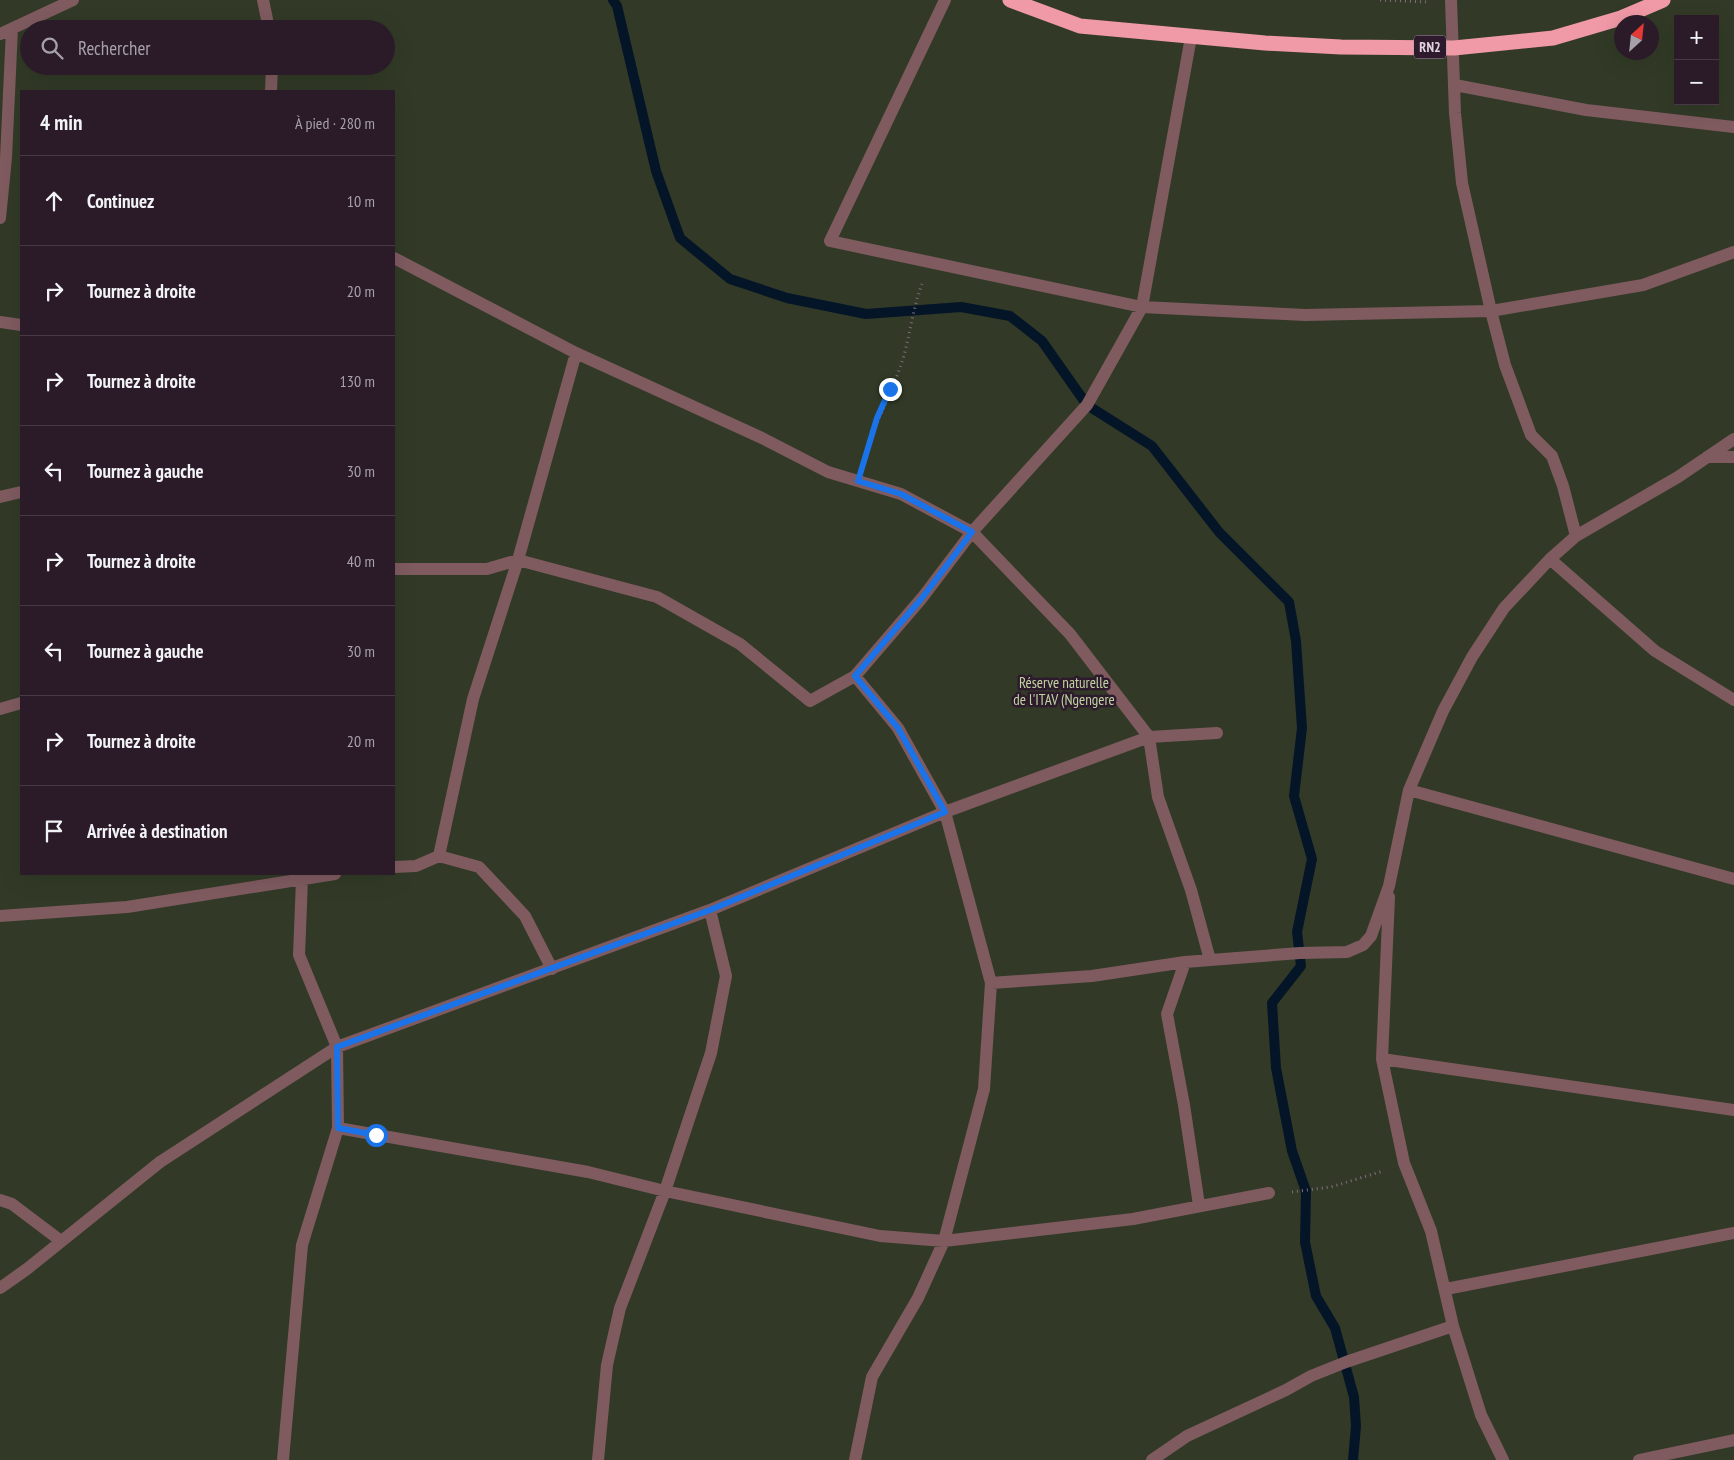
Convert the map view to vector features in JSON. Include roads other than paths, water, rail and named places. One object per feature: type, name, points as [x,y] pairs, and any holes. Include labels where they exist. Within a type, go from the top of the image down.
[{"type":"highway","name":"RN2","points":[[1010,0],[1080,26],[1190,37],[1341,47],[1454,48],[1553,38],[1621,18],[1663,0]]},
{"type":"street","points":[[30,20],[73,0]]},
{"type":"street","points":[[263,0],[267,20]]},
{"type":"street","points":[[945,0],[830,240],[1142,307],[1305,315],[1491,311],[1643,285],[1734,252]]},
{"type":"street","points":[[1451,2],[1462,183],[1491,311],[1505,364],[1531,435],[1552,456],[1563,486],[1576,536]]},
{"type":"street","points":[[0,218],[6,158],[6,31],[20,25]]},
{"type":"street","points":[[395,569],[487,569],[518,560],[657,597],[740,644],[810,701],[855,676],[922,598],[972,532],[1087,405],[1142,307],[1190,37]]},
{"type":"street","points":[[271,90],[272,75]]},
{"type":"street","points":[[1455,85],[1586,110],[1734,127]]},
{"type":"street","points":[[395,259],[576,353],[762,438],[828,472],[901,494],[972,532],[1070,634],[1149,737],[1158,797],[1191,890],[1210,960]]},
{"type":"street","points":[[0,322],[20,326]]},
{"type":"street","points":[[439,856],[473,699],[518,560],[576,353]]},
{"type":"street","points":[[991,983],[1092,976],[1185,962],[1277,954],[1347,952],[1363,946],[1371,936],[1389,886],[1409,790],[1443,711],[1472,657],[1504,608],[1550,559],[1576,536],[1678,477],[1734,439]]},
{"type":"street","points":[[1708,457],[1734,457]]},
{"type":"street","points":[[0,497],[20,492]]},
{"type":"street","points":[[1550,559],[1655,651],[1734,700]]},
{"type":"street","points":[[855,676],[898,728],[945,812],[991,983],[984,1089],[944,1242],[918,1298],[872,1377],[855,1460]]},
{"type":"street","points":[[0,709],[20,703]]},
{"type":"street","points":[[0,1288],[61,1242],[160,1162],[337,1047],[710,910],[945,812],[1149,737],[1217,734]]},
{"type":"street","points":[[1409,790],[1734,879]]},
{"type":"street","points":[[395,867],[416,866],[439,856],[479,867],[525,916],[552,969]]},
{"type":"street","points":[[0,916],[127,907],[330,875]]},
{"type":"street","points":[[283,1460],[302,1245],[338,1128],[337,1047],[299,955],[302,880]]},
{"type":"street","points":[[1389,886],[1382,1059],[1404,1164],[1430,1232],[1446,1289],[1453,1326],[1481,1414],[1503,1460]]},
{"type":"street","points":[[598,1460],[607,1365],[620,1308],[665,1192],[711,1053],[726,976],[710,910]]},
{"type":"street","points":[[1185,962],[1167,1014],[1184,1105],[1199,1205]]},
{"type":"street","points":[[1382,1059],[1734,1110]]},
{"type":"street","points":[[338,1128],[588,1172],[665,1192],[880,1236],[944,1242],[1132,1219],[1269,1193]]},
{"type":"street","points":[[0,1200],[12,1204],[61,1242]]},
{"type":"street","points":[[1446,1289],[1734,1233]]},
{"type":"street","points":[[1152,1460],[1187,1436],[1323,1371],[1453,1326]]},
{"type":"street","points":[[1639,1460],[1734,1440]]},
{"type":"waterway","points":[[613,0],[617,6],[656,171],[680,238],[730,279],[787,298],[866,314],[961,307],[1010,316],[1042,341],[1087,405],[1152,446],[1219,532],[1289,602],[1296,641],[1302,728],[1294,796],[1312,859],[1297,932],[1301,966],[1272,1003],[1276,1068],[1292,1151],[1306,1191],[1305,1242],[1316,1296],[1335,1328],[1354,1397],[1356,1426],[1353,1460]]},
{"type":"park label","name":"Réserve naturelle de l'ITAV (Ngengere","points":[[1064,692]]}]
